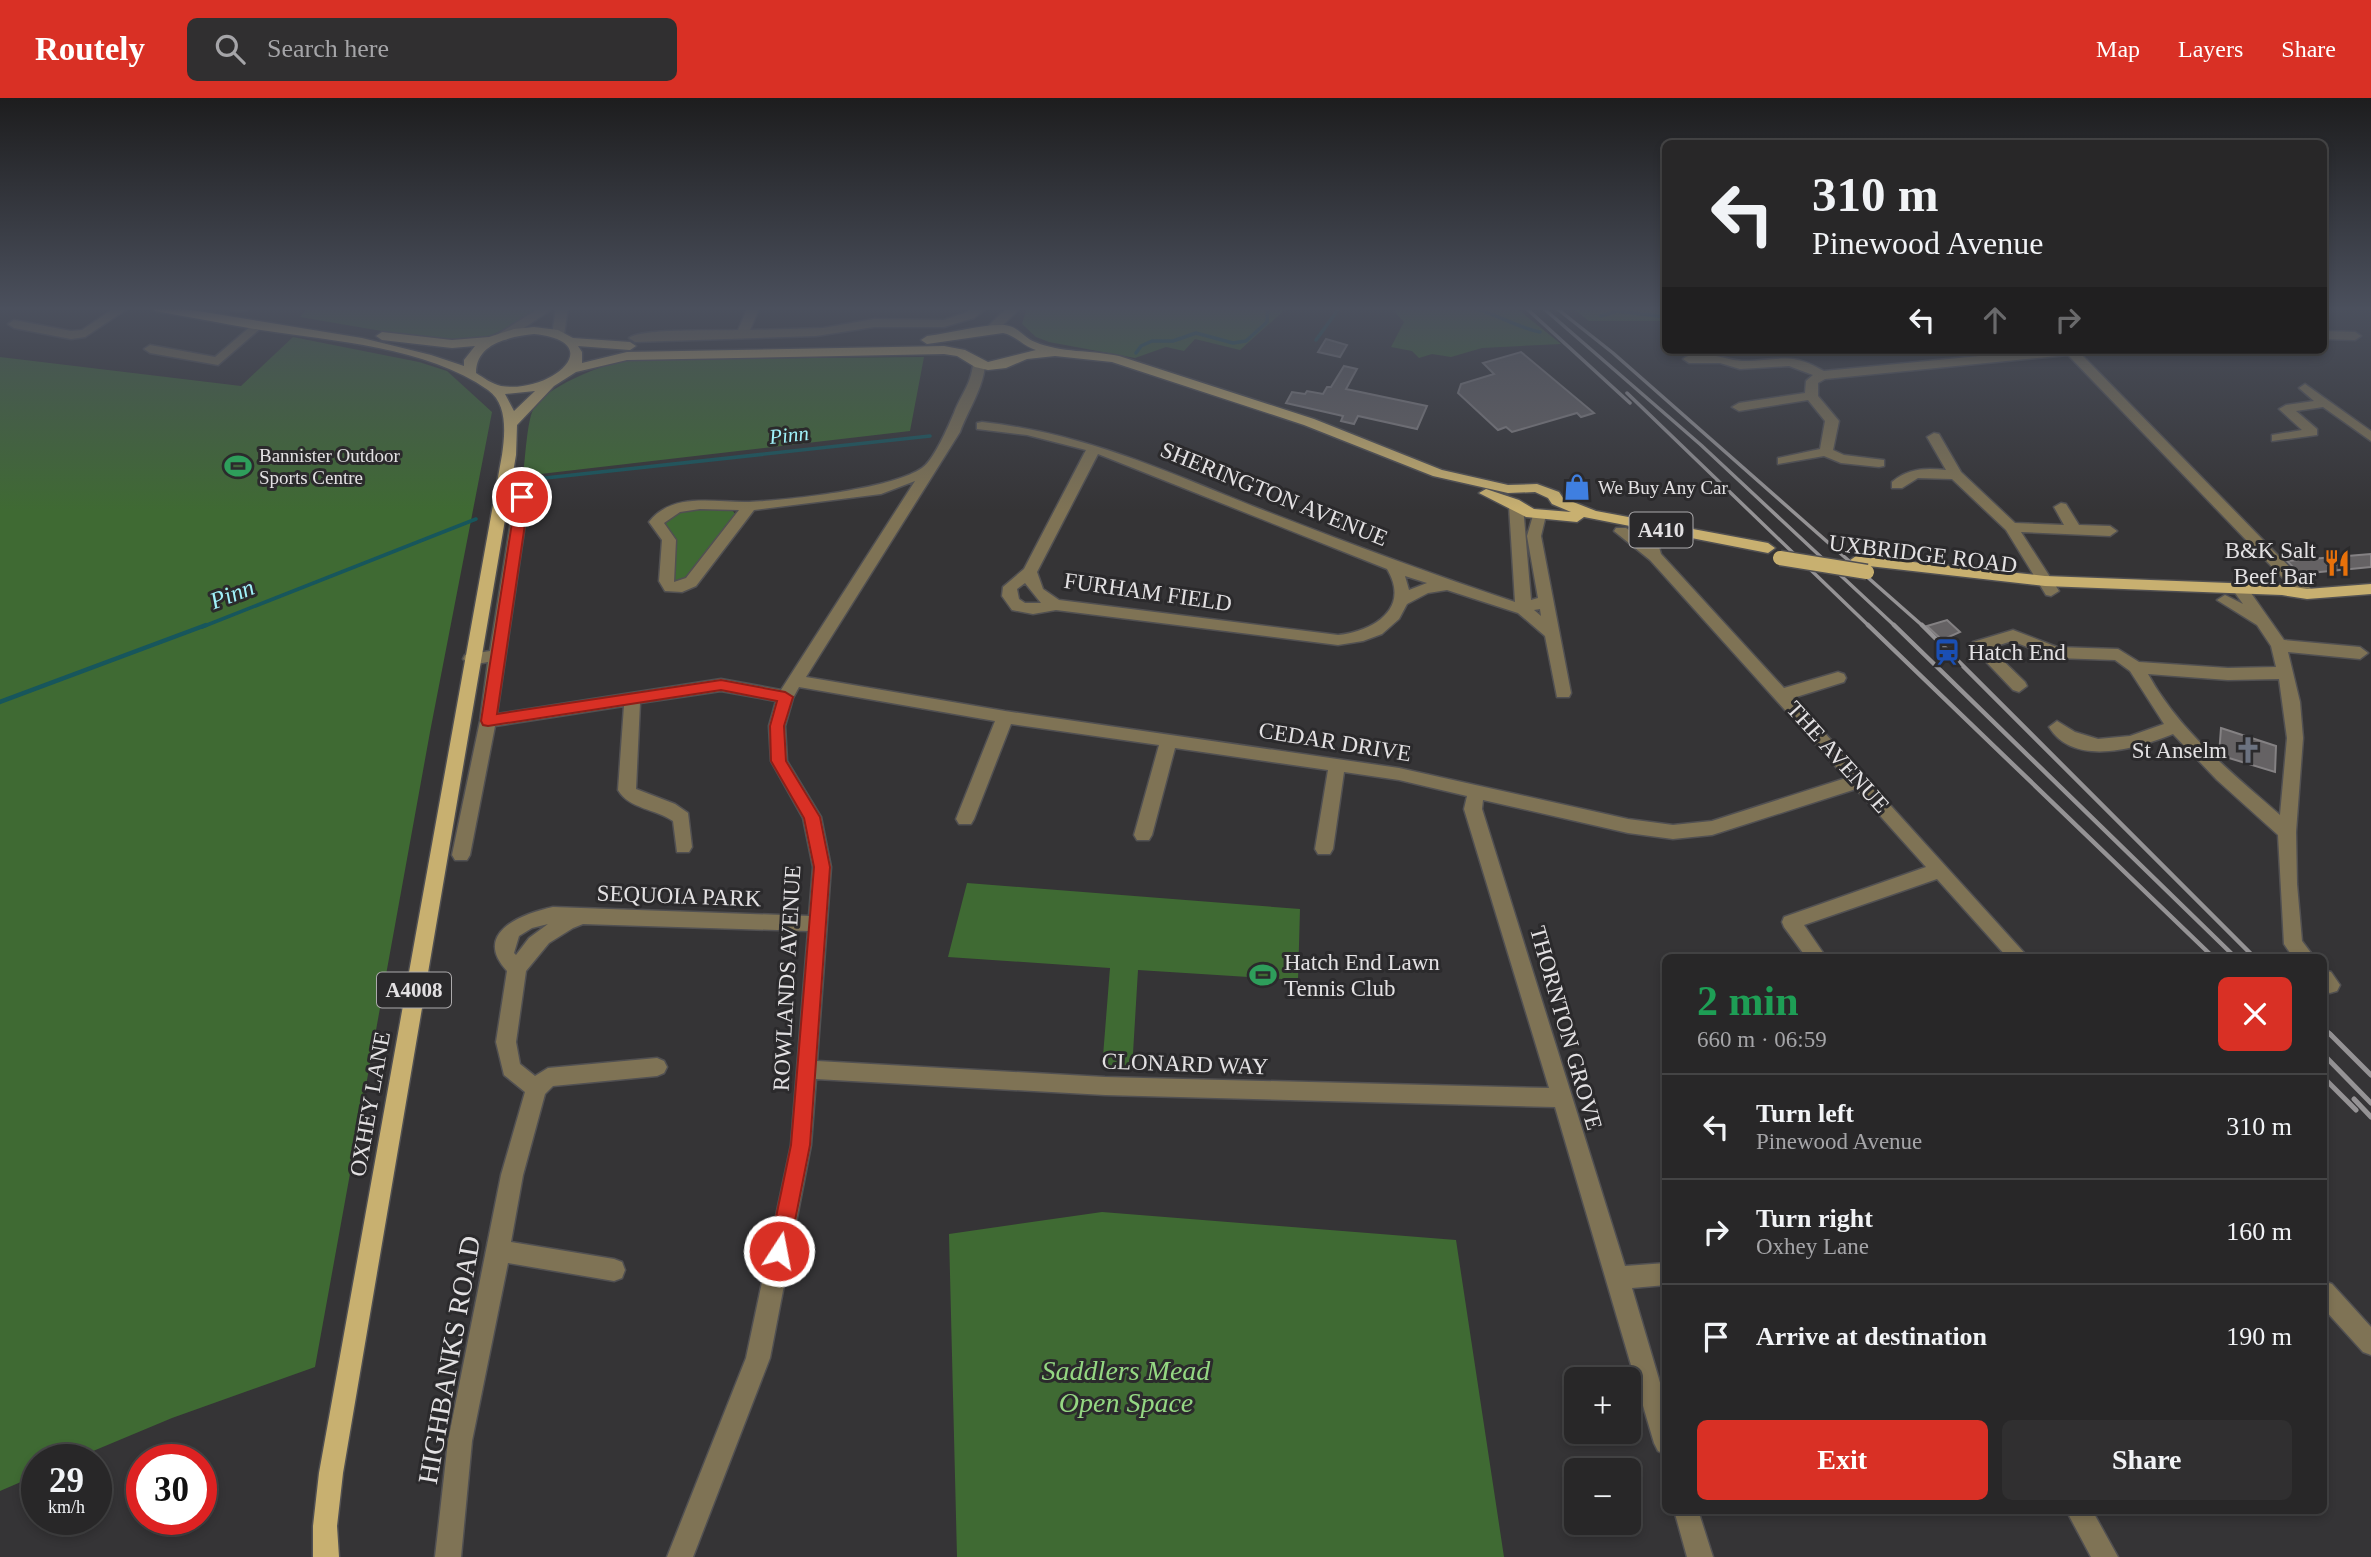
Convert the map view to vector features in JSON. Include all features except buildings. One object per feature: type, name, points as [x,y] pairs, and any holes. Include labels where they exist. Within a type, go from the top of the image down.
[{"type":"main road","points":[[472,375],[494,389],[506,402],[512,424]]},
{"type":"main road","points":[[512,424],[527,404],[563,375]]},
{"type":"main road","name":"UXBRIDGE ROAD","points":[[1165,375],[1309,422],[1438,473],[1497,487],[1545,490],[1549,510]]},
{"type":"main road","points":[[494,389],[517,391],[552,382]]},
{"type":"main road","name":"OXHEY LANE","points":[[326,1557],[331,1473],[512,424]]},
{"type":"main road","name":"UXBRIDGE ROAD","points":[[1438,473],[1447,480],[1515,505],[1523,512],[1549,510],[1593,515],[1648,531],[1774,553],[1894,570],[2048,586],[2225,600],[2245,596]]},
{"type":"main road","points":[[1515,505],[1515,493],[1523,488]]},
{"type":"main road","name":"UXBRIDGE ROAD","points":[[1549,510],[1621,531],[1648,531]]},
{"type":"main road","name":"UXBRIDGE ROAD","points":[[2048,586],[2290,599],[2300,594],[2371,589]]},
{"type":"street","name":"ROWLANDS AVENUE","points":[[680,1557],[758,1358],[801,1145],[822,867],[812,817],[779,761],[777,726],[790,689],[953,432],[977,375]]},
{"type":"street","points":[[1822,375],[1812,381],[1811,396],[1832,421],[1826,452]]},
{"type":"street","points":[[2094,375],[2300,594]]},
{"type":"street","points":[[2305,388],[2369,433]]},
{"type":"street","points":[[1739,407],[1811,396]]},
{"type":"street","points":[[2277,438],[2312,432],[2286,409],[2325,402]]},
{"type":"street","name":"SHERINGTON AVENUE","points":[[960,411],[982,426]]},
{"type":"street","name":"SHERINGTON AVENUE","points":[[953,432],[982,426],[1027,431],[1094,448],[1392,566],[1522,608]]},
{"type":"street","points":[[1934,437],[1956,475],[2011,527],[2048,586]]},
{"type":"street","name":"FURHAM FIELD","points":[[1094,448],[1030,572],[1031,584],[1041,597],[1056,605],[1338,640],[1364,636],[1388,622],[1402,600],[1424,589],[1446,585]]},
{"type":"street","points":[[1783,461],[1826,452],[1841,459],[1879,463]]},
{"type":"street","points":[[750,506],[691,582],[682,587],[670,587],[666,581],[669,540],[656,523],[664,512],[679,505],[750,506],[881,490],[929,470]]},
{"type":"street","points":[[1897,485],[1905,476],[1917,473],[1956,475]]},
{"type":"street","points":[[881,490],[906,506]]},
{"type":"street","points":[[461,855],[488,721],[522,497],[501,498]]},
{"type":"street","points":[[1515,505],[1524,597],[1522,608]]},
{"type":"street","points":[[2061,507],[2074,529]]},
{"type":"street","points":[[1549,510],[1534,536],[1563,693]]},
{"type":"street","points":[[2011,527],[2110,531]]},
{"type":"street","name":"THE AVENUE","points":[[1621,531],[1655,558],[2016,954]]},
{"type":"street","points":[[1648,531],[1650,550],[1655,558]]},
{"type":"street","points":[[1392,566],[1401,577],[1402,600]]},
{"type":"street","points":[[1030,572],[1010,587],[1010,598],[1030,611],[1056,605]]},
{"type":"street","points":[[2245,596],[2279,645],[2286,673],[2295,738],[2287,832],[2288,884],[2293,944],[2302,954]]},
{"type":"street","points":[[1522,608],[1546,600]]},
{"type":"street","points":[[2225,600],[2264,624]]},
{"type":"street","points":[[1522,608],[1550,632]]},
{"type":"street","points":[[2019,686],[1979,646],[2013,635],[2054,652],[2118,654],[2136,667],[2147,690],[2174,727],[2287,832]]},
{"type":"street","points":[[2279,645],[2367,654]]},
{"type":"street","points":[[471,659],[497,655]]},
{"type":"street","points":[[2136,667],[2228,674],[2286,673]]},
{"type":"street","points":[[1782,695],[1839,678]]},
{"type":"street","name":"CEDAR DRIVE","points":[[488,721],[721,685],[790,689],[1399,774],[1628,826],[1673,832],[1712,828],[1859,781]]},
{"type":"street","points":[[632,699],[627,790],[631,796],[669,809],[682,818],[683,847]]},
{"type":"street","points":[[965,819],[1004,717]]},
{"type":"street","points":[[2057,727],[2074,740],[2097,747],[2157,734],[2174,727]]},
{"type":"street","points":[[1143,835],[1169,740]]},
{"type":"street","points":[[1324,849],[1337,764]]},
{"type":"street","name":"THORNTON GROVE","points":[[1476,791],[1473,809],[1511,926],[1662,1429]]},
{"type":"street","points":[[1815,954],[1791,922],[1940,870]]},
{"type":"street","name":"SEQUOIA PARK","points":[[536,1089],[511,1069],[506,1042],[517,969],[529,950],[548,931],[579,917],[818,924]]},
{"type":"street","points":[[536,1089],[548,1077],[657,1067]]},
{"type":"street","name":"CLONARD WAY","points":[[807,1069],[1105,1086],[1561,1098]]},
{"type":"street","name":"HIGHBANKS ROAD","points":[[448,1557],[460,1441],[512,1175],[536,1089]]},
{"type":"street","points":[[499,1251],[614,1270]]},
{"type":"street","points":[[1618,1278],[1662,1274]]},
{"type":"street","points":[[2327,1295],[2371,1344]]},
{"type":"street","points":[[1687,1514],[1700,1557]]},
{"type":"street","points":[[2079,1514],[2105,1557]]},
{"type":"green space","points":[[0,375],[150,375],[241,386],[253,375],[451,375],[492,412],[430,732],[315,1367],[172,1418],[110,1444],[21,1444],[21,1482],[0,1491]]},
{"type":"green space","points":[[583,375],[921,375],[910,431],[523,476],[533,410],[548,393]]},
{"type":"green space","points":[[686,509],[732,510],[737,516],[688,580],[678,584],[670,578],[672,534],[663,525],[666,514]]},
{"type":"green space","name":"Hatch End Lawn Tennis Club","points":[[967,883],[1300,909],[1298,980],[1138,970],[1132,1070],[1102,1069],[1110,968],[948,957]]},
{"type":"green space","name":"Saddlers Mead Open Space","points":[[1102,1212],[1456,1240],[1504,1557],[957,1557],[949,1234]]},
{"type":"waterway","name":"Pinn","points":[[527,480],[930,436]]},
{"type":"waterway","name":"Pinn","points":[[202,627],[476,519]]},
{"type":"waterway","name":"Pinn","points":[[0,702],[206,625]]},
{"type":"railway","points":[[1599,375],[1630,403]]},
{"type":"railway","points":[[1620,375],[1701,445],[1896,627]]},
{"type":"railway","points":[[1638,375],[1924,627]]},
{"type":"railway","points":[[1627,393],[1870,627]]},
{"type":"railway","points":[[1868,625],[2210,954]]},
{"type":"railway","points":[[1894,625],[2232,954]]},
{"type":"railway","points":[[1924,627],[2251,954]]},
{"type":"railway","points":[[2327,1031],[2371,1075]]},
{"type":"railway","points":[[2327,1058],[2371,1103]]},
{"type":"railway","points":[[2327,1081],[2356,1110]]},
{"type":"railway","points":[[2354,1099],[2371,1117]]},
{"type":"place","name":"Bannister Outdoor Sports Centre","points":[[238,466]]},
{"type":"place","name":"We Buy Any Car","points":[[1577,487]]},
{"type":"place","name":"B&K Salt Beef Bar","points":[[2337,563]]},
{"type":"place","name":"Hatch End","points":[[1947,652]]},
{"type":"place","name":"St Anselm","points":[[2248,750]]},
{"type":"place","name":"Hatch End Lawn Tennis Club","points":[[1263,975]]},
{"type":"route","points":[[522,497],[488,721],[721,685],[785,697],[777,726],[779,761],[812,817],[822,867],[801,1145],[779,1251]]}]
